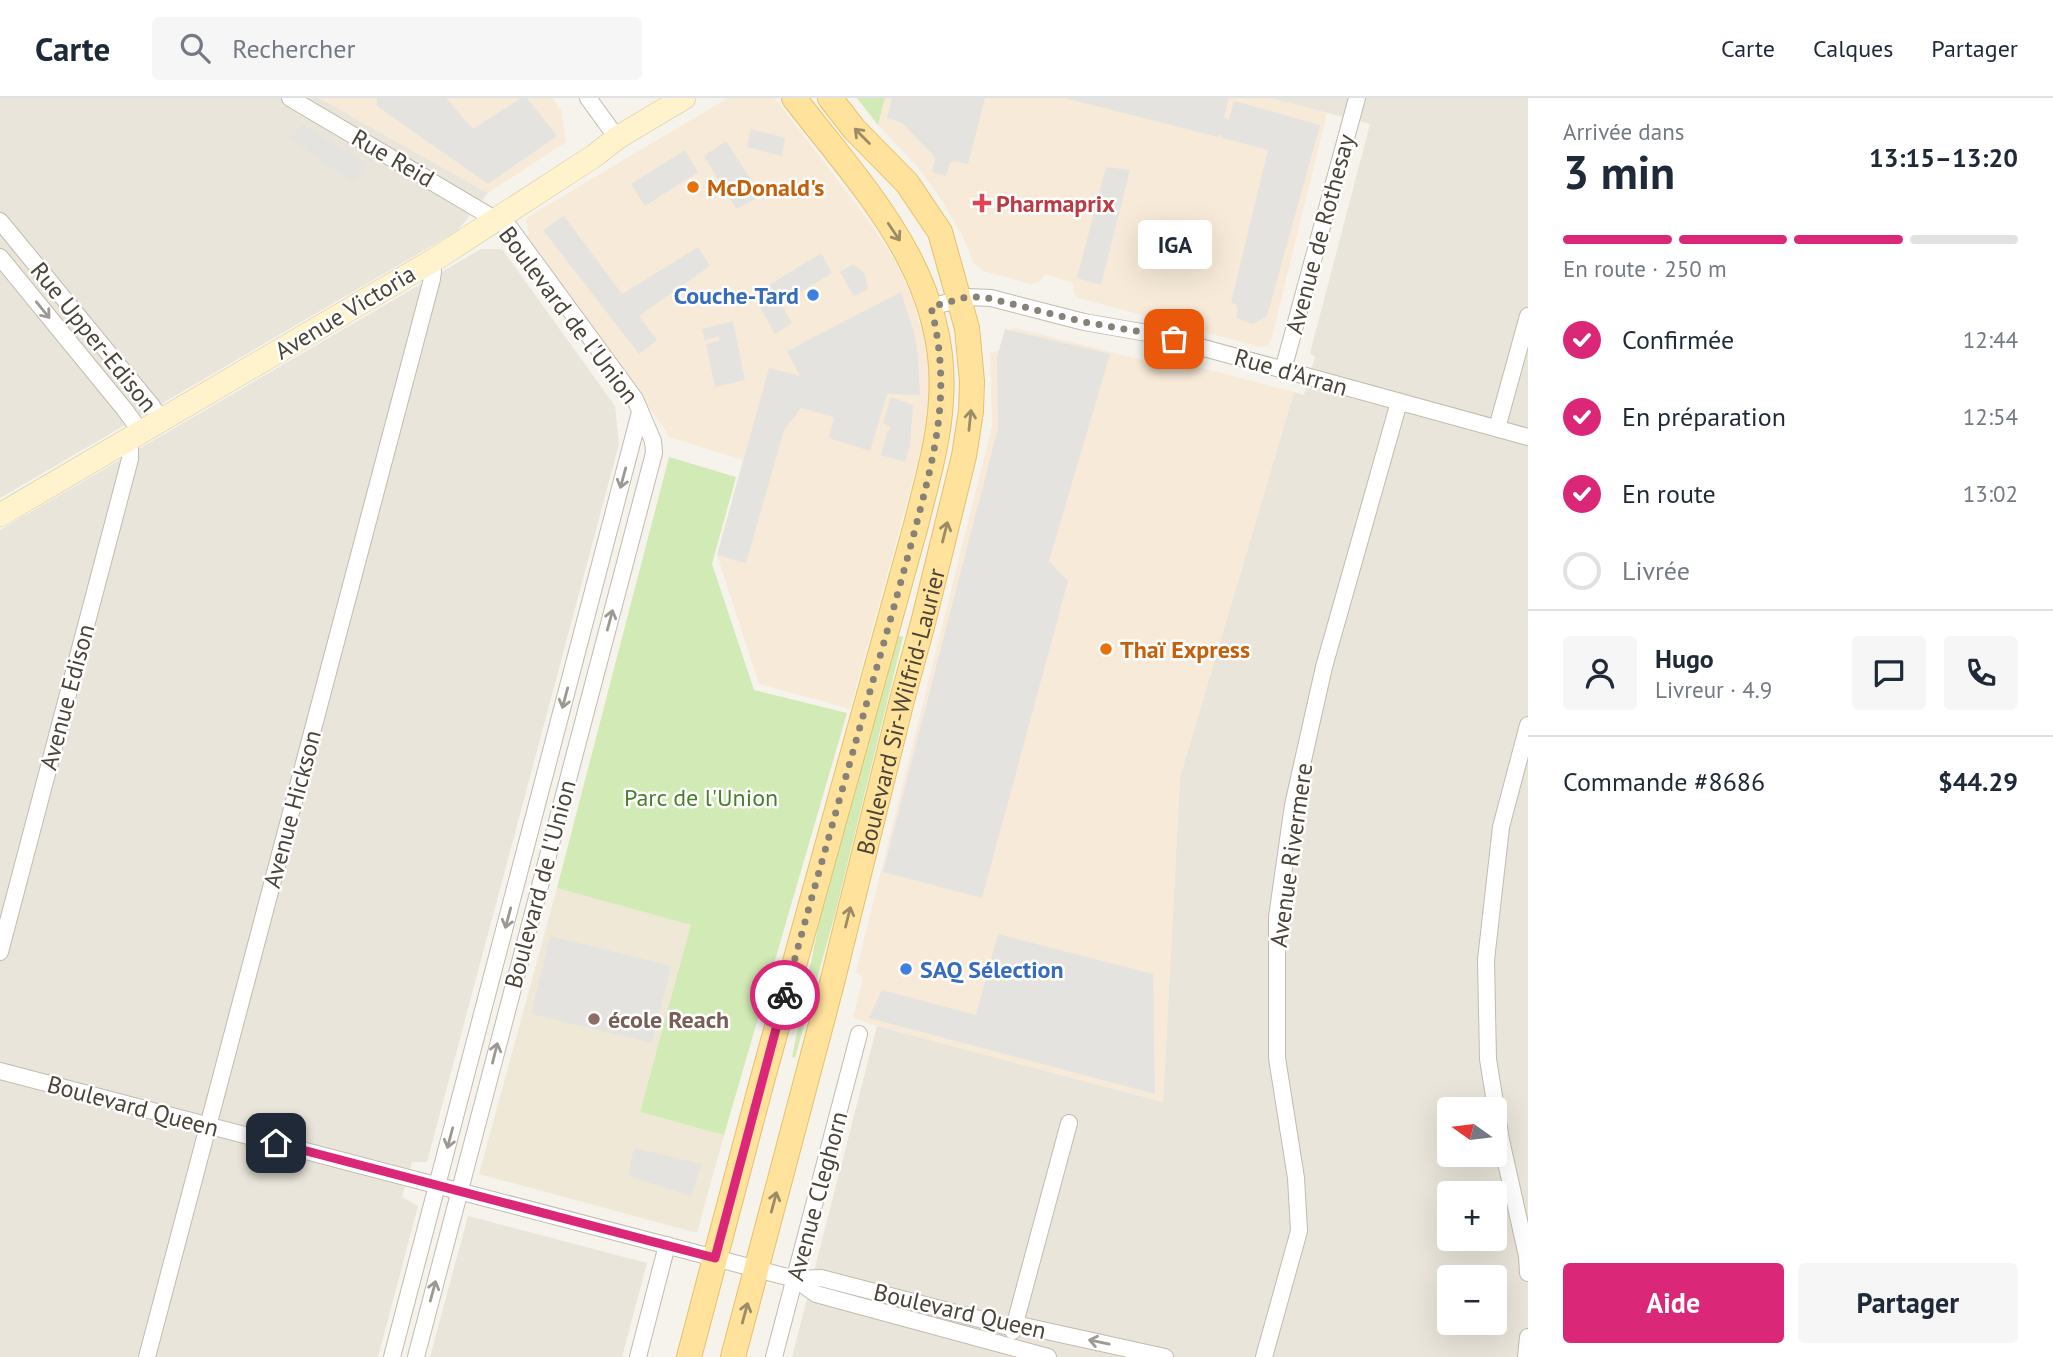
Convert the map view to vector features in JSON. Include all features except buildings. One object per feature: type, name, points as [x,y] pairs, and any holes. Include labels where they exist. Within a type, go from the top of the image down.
[{"type":"main road","name":"Boulevard Sir-Wilfrid-Laurier","points":[[689,1357],[807,913],[890,622],[930,469],[940,416],[942,384],[939,343],[931,307],[907,251],[794,98]]},
{"type":"main road","name":"Boulevard Sir-Wilfrid-Laurier","points":[[733,1357],[832,983],[970,426],[972,381],[967,328],[940,232],[896,170],[854,128],[830,98]]},
{"type":"street","name":"Rue Reid","points":[[290,98],[496,218]]},
{"type":"street","points":[[588,98],[617,138]]},
{"type":"street","name":"Avenue Victoria","points":[[0,515],[428,263],[594,156],[617,138],[684,98]]},
{"type":"street","name":"Avenue de Rothesay","points":[[1283,370],[1357,98]]},
{"type":"street","name":"Boulevard de l'Union","points":[[416,1357],[654,453],[653,441],[635,399],[510,228],[496,218]]},
{"type":"street","name":"Rue Upper-Edison","points":[[0,221],[152,407],[143,431],[0,257]]},
{"type":"street","name":"Avenue Hickson","points":[[147,1357],[432,279],[433,271],[428,263]]},
{"type":"street","name":"Rue d'Arran","points":[[931,307],[975,296],[991,298],[1084,322],[1153,334],[1528,437]]},
{"type":"street","points":[[1497,428],[1528,316]]},
{"type":"street","name":"Avenue Rivermere","points":[[1264,1357],[1299,1231],[1296,1178],[1277,1058],[1278,917],[1293,805],[1324,667],[1399,402]]},
{"type":"street","name":"Boulevard de l'Union","points":[[392,1357],[640,412]]},
{"type":"street","name":"Avenue Edison","points":[[0,953],[130,453],[143,431]]},
{"type":"street","points":[[1528,725],[1501,827],[1486,960],[1488,1059],[1501,1140],[1527,1256],[1528,1273]]},
{"type":"street","name":"Avenue Cleghorn","points":[[774,1357],[859,1034]]},
{"type":"street","name":"Boulevard Queen","points":[[0,1071],[795,1279],[821,1278],[1006,1326],[1015,1324],[1165,1357]]},
{"type":"street","points":[[1007,1352],[1069,1123]]},
{"type":"street","points":[[638,1357],[667,1245]]},
{"type":"street","name":"Boulevard Queen","points":[[795,1279],[816,1294],[1002,1343],[1007,1352],[1048,1357]]},
{"type":"street","points":[[1526,1357],[1528,1337]]},
{"type":"shaded area","points":[[0,98],[319,98],[488,193],[457,231],[0,498]]},
{"type":"shaded area","points":[[319,98],[553,98],[561,110],[566,142],[488,193]]},
{"type":"shaded area","points":[[377,98],[446,98],[473,129],[521,98],[527,98],[557,136],[488,184],[377,106]]},
{"type":"shaded area","points":[[728,98],[774,98],[781,106],[865,216],[894,259],[912,296],[919,323],[923,322],[931,388],[924,440],[850,709],[759,684],[717,555],[743,460],[669,437],[527,235],[527,218]]},
{"type":"shaded area","points":[[885,98],[1270,98],[1327,113],[1271,341],[1267,346],[1260,347],[1079,298],[1074,294],[1073,283],[1045,274],[1039,282],[1031,284],[983,271],[974,264],[963,237],[939,196],[919,169],[878,125]]},
{"type":"shaded area","points":[[892,98],[985,98],[968,164],[954,161],[950,163],[946,176],[932,172],[935,159],[933,155],[902,123],[887,118]]},
{"type":"shaded area","points":[[1065,98],[1229,98],[1224,118],[1229,119],[1234,101],[1320,125],[1267,316],[1253,324],[1236,318],[1238,310],[1231,302],[1268,150],[1222,138],[1222,135],[1218,137]]},
{"type":"shaded area","points":[[1270,98],[1528,98],[1528,1357],[792,1357],[877,1026],[1163,1102],[1180,777],[1294,392],[1304,395],[1315,357],[1310,353],[1370,124]]},
{"type":"shaded area","points":[[302,124],[366,164],[354,183],[291,139]]},
{"type":"shaded area","points":[[751,129],[785,138],[782,156],[747,147]]},
{"type":"shaded area","points":[[726,141],[761,196],[736,209],[704,156]]},
{"type":"shaded area","points":[[685,150],[698,172],[645,206],[631,184]]},
{"type":"shaded area","points":[[1106,167],[1130,170],[1101,285],[1077,278]]},
{"type":"shaded area","points":[[564,216],[622,294],[698,247],[710,266],[639,316],[657,340],[639,354],[543,230]]},
{"type":"shaded area","points":[[481,249],[502,249],[615,406],[619,444],[427,1162],[412,1162],[402,1197],[418,1206],[378,1357],[0,1357],[0,530]]},
{"type":"shaded area","points":[[821,253],[832,273],[781,304],[792,323],[775,334],[753,295]]},
{"type":"shaded area","points":[[853,264],[865,274],[868,289],[854,296],[840,272]]},
{"type":"shaded area","points":[[901,292],[915,336],[920,395],[887,394],[870,451],[829,438],[834,417],[801,408],[784,430],[746,563],[717,555],[769,368],[800,376],[787,351]]},
{"type":"shaded area","points":[[733,321],[745,380],[715,387],[706,344],[720,340],[718,336],[705,340],[702,329]]},
{"type":"shaded area","points":[[1012,327],[1178,369],[1184,363],[1294,392],[1180,777],[1163,1102],[853,1018],[863,977],[856,972],[992,426],[990,353],[1003,349]]},
{"type":"shaded area","points":[[1005,329],[1110,354],[1049,561],[1068,581],[982,898],[883,872],[998,428],[997,357]]},
{"type":"shaded area","points":[[891,397],[913,405],[910,445],[905,462],[881,455],[891,428],[883,423]]},
{"type":"shaded area","name":"école Reach","points":[[557,888],[692,925],[640,1112],[724,1135],[697,1233],[479,1174]]},
{"type":"shaded area","points":[[998,934],[1153,974],[1155,1094],[869,1018],[882,990],[976,1015]]},
{"type":"shaded area","points":[[550,936],[671,966],[652,1043],[531,1014]]},
{"type":"shaded area","points":[[634,1148],[702,1164],[691,1196],[628,1176]]},
{"type":"shaded area","points":[[468,1216],[647,1263],[622,1357],[430,1357]]},
{"type":"green space","points":[[857,98],[885,98],[878,125]]},
{"type":"green space","name":"Parc de l'Union","points":[[669,457],[736,477],[712,564],[754,690],[847,713],[724,1135],[640,1112],[691,925],[557,888]]},
{"type":"green space","points":[[898,636],[903,637],[835,914],[795,1058],[792,1057],[823,903]]},
{"type":"way so far","points":[[785,995],[883,647],[933,454],[942,384],[937,329],[931,307],[967,297],[984,297],[1084,322],[1174,339]]},
{"type":"place","name":"McDonald's","points":[[693,187]]},
{"type":"place","name":"Pharmaprix","points":[[982,203]]},
{"type":"place","name":"Couche-Tard","points":[[813,295]]},
{"type":"place","name":"IGA","points":[[1174,339]]},
{"type":"place","name":"Thaï Express","points":[[1106,649]]},
{"type":"place","name":"SAQ Sélection","points":[[906,969]]},
{"type":"place","name":"école Reach","points":[[594,1019]]},
{"type":"route","points":[[276,1143],[715,1258],[785,995]]}]
